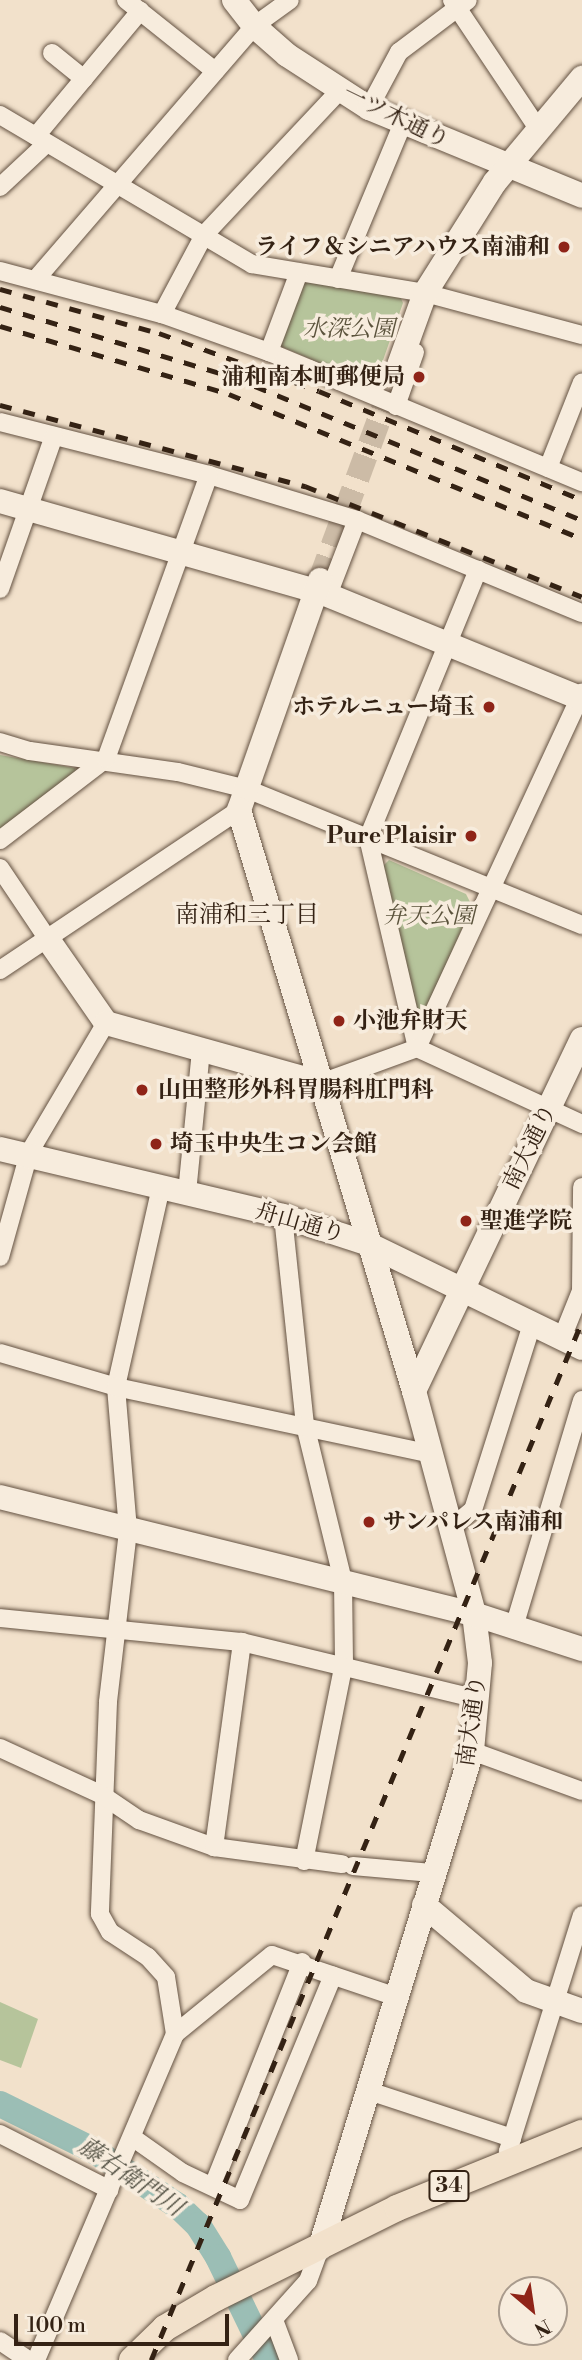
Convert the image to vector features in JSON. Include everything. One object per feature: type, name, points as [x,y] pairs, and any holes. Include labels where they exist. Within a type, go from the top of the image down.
[{"type":"main road","name":"34","points":[[132,2360],[165,2328],[216,2298],[320,2248],[510,2149],[582,2133]]},
{"type":"street","name":"一ツ木通り","points":[[234,0],[254,26],[339,91],[369,108],[509,169],[582,196]]},
{"type":"street","points":[[36,279],[254,26],[290,0]]},
{"type":"street","points":[[369,108],[399,52],[459,3],[539,130]]},
{"type":"street","points":[[0,187],[41,139],[133,6],[215,71]]},
{"type":"street","points":[[52,53],[84,79]]},
{"type":"street","points":[[399,365],[430,294],[495,182],[509,169],[582,78]]},
{"type":"street","points":[[162,314],[204,235],[339,91]]},
{"type":"street","points":[[0,115],[252,264],[430,294],[582,335]]},
{"type":"street","points":[[338,279],[403,123]]},
{"type":"street","points":[[0,271],[162,314],[269,352],[582,482]]},
{"type":"street","points":[[269,352],[299,272]]},
{"type":"street","points":[[396,406],[430,294]]},
{"type":"street","points":[[548,468],[582,382]]},
{"type":"street","points":[[0,422],[209,475],[357,520],[582,612]]},
{"type":"street","points":[[0,589],[54,436]]},
{"type":"street","points":[[0,839],[104,762],[209,475]]},
{"type":"street","points":[[0,502],[321,588],[448,644],[581,696],[488,890],[417,1048]]},
{"type":"street","points":[[0,970],[243,799],[321,588],[357,520]]},
{"type":"street","points":[[417,1048],[368,838],[478,570]]},
{"type":"street","points":[[0,742],[104,762],[178,772],[243,799],[368,838],[488,890],[582,925]]},
{"type":"street","points":[[243,799],[366,1243],[414,1391]]},
{"type":"street","points":[[0,868],[106,1023],[321,1083],[417,1048],[582,1124]]},
{"type":"street","points":[[0,1256],[29,1153],[106,1023]]},
{"type":"street","name":"南大通り","points":[[320,2248],[366,2090],[397,1997],[432,1872],[472,1751],[478,1699],[480,1663],[474,1614],[414,1391],[582,1040]]},
{"type":"street","points":[[187,1194],[201,1050]]},
{"type":"street","name":"舟山通り","points":[[0,1149],[29,1153],[283,1216],[366,1243],[572,1343]]},
{"type":"street","points":[[161,1187],[116,1387],[128,1531],[115,1629],[102,1795],[100,1914],[110,1932],[148,1957],[166,1977],[175,2034]]},
{"type":"street","points":[[572,1343],[582,1291],[582,1187]]},
{"type":"street","points":[[283,1216],[305,1426],[343,1581],[344,1664],[304,1861]]},
{"type":"street","points":[[450,1529],[473,1510],[532,1324]]},
{"type":"street","points":[[0,1353],[116,1387],[431,1454]]},
{"type":"street","points":[[514,1627],[582,1400]]},
{"type":"street","points":[[0,1497],[128,1531],[474,1614],[581,1646]]},
{"type":"street","points":[[0,1618],[242,1642],[344,1664],[478,1699]]},
{"type":"street","points":[[214,1847],[242,1642]]},
{"type":"street","points":[[0,1748],[102,1795],[139,1820],[214,1847],[304,1861],[432,1872]]},
{"type":"street","points":[[472,1751],[582,1791]]},
{"type":"street","points":[[424,1905],[526,1991],[582,2011]]},
{"type":"street","points":[[366,2090],[510,2149],[582,1914]]},
{"type":"street","points":[[36,2360],[175,2034],[272,1955],[302,1962],[333,1976],[397,1997]]},
{"type":"street","points":[[213,2186],[302,1962]]},
{"type":"street","points":[[130,2143],[183,2173],[240,2200],[333,1976]]},
{"type":"street","points":[[0,2134],[111,2187]]},
{"type":"street","points":[[243,2356],[307,2281],[320,2248]]},
{"type":"street","points":[[271,2323],[289,2360]]},
{"type":"street","points":[[0,2341],[28,2360]]},
{"type":"green space","name":"水深公園","points":[[305,279],[400,296],[403,303],[374,386],[280,346]]},
{"type":"green space","points":[[0,755],[75,768],[77,777],[0,831]]},
{"type":"green space","name":"弁天公園","points":[[389,860],[466,894],[472,906],[425,1012],[415,1010],[379,870]]},
{"type":"green space","points":[[0,2002],[38,2019],[21,2068],[0,2060]]},
{"type":"waterway","name":"藤右衛門川","points":[[0,2104],[93,2150],[178,2206],[198,2225],[218,2257],[268,2360]]},
{"type":"tunnel","points":[[320,580],[399,365]]},
{"type":"railway","points":[[0,289],[159,333],[319,391],[582,500]]},
{"type":"railway","points":[[0,307],[233,377],[582,520]]},
{"type":"railway","points":[[0,326],[229,394],[582,539]]},
{"type":"railway","points":[[0,405],[305,486],[582,597]]},
{"type":"railway","points":[[151,2360],[582,1321]]},
{"type":"place","name":"ライフ＆シニアハウス南浦和","points":[[564,247]]},
{"type":"place","name":"浦和南本町郵便局","points":[[419,377]]},
{"type":"place","name":"ホテルニュー埼玉","points":[[489,707]]},
{"type":"place","name":"Pure Plaisir","points":[[471,836]]},
{"type":"place","name":"小池弁財天","points":[[339,1021]]},
{"type":"place","name":"山田整形外科胃腸科肛門科","points":[[142,1090]]},
{"type":"place","name":"埼玉中央生コン会館","points":[[156,1144]]},
{"type":"place","name":"聖進学院","points":[[466,1221]]},
{"type":"place","name":"サンパレス南浦和","points":[[369,1522]]},
{"type":"district","name":"南浦和三丁目","points":[[247,916]]}]
